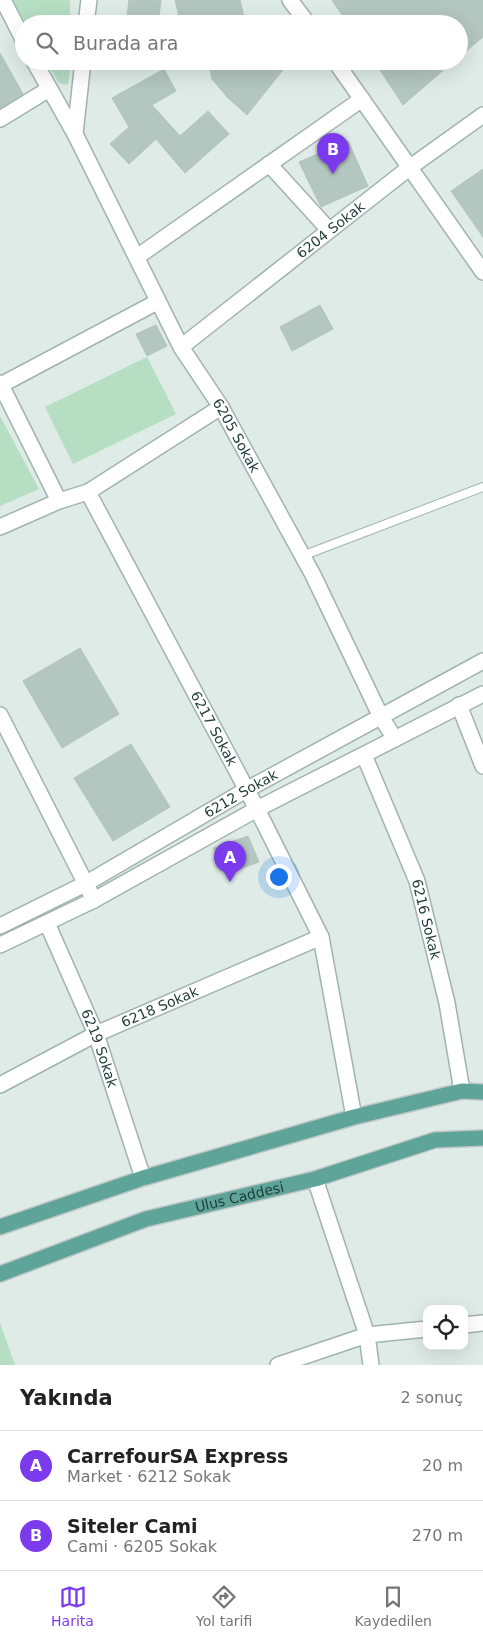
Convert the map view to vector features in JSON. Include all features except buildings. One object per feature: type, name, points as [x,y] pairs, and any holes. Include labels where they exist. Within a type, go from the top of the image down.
[{"type":"main road","points":[[0,1227],[142,1178],[354,1117],[462,1091],[483,1092]]},
{"type":"main road","name":"Ulus Caddesi","points":[[0,1274],[146,1219],[315,1179],[435,1140],[483,1138]]},
{"type":"street","points":[[3,0],[15,23]]},
{"type":"street","points":[[87,15],[89,0]]},
{"type":"street","points":[[290,0],[301,15]]},
{"type":"street","name":"6205 Sokak","points":[[39,70],[75,134],[181,347],[221,407],[302,556],[381,717],[395,739]]},
{"type":"street","points":[[75,134],[82,70]]},
{"type":"street","points":[[341,70],[483,272]]},
{"type":"street","points":[[0,119],[49,89]]},
{"type":"street","points":[[137,256],[362,100]]},
{"type":"street","name":"6204 Sokak","points":[[181,347],[409,168],[483,115]]},
{"type":"street","points":[[270,164],[329,230]]},
{"type":"street","points":[[59,501],[0,384],[158,302]]},
{"type":"street","points":[[0,527],[59,501],[88,492],[221,407]]},
{"type":"street","name":"6217 Sokak","points":[[88,492],[257,810],[322,937],[354,1117]]},
{"type":"street","name":"6212 Sokak","points":[[0,926],[85,884],[246,790],[483,661]]},
{"type":"street","name":"6212 Sokak","points":[[0,945],[94,900],[257,810],[483,694]]},
{"type":"street","points":[[460,705],[483,766]]},
{"type":"street","points":[[0,715],[94,900]]},
{"type":"street","name":"6216 Sokak","points":[[364,755],[416,881],[447,1003],[462,1091]]},
{"type":"street","name":"6219 Sokak","points":[[47,923],[96,1034],[142,1178]]},
{"type":"street","name":"6218 Sokak","points":[[0,1085],[96,1034],[322,937]]},
{"type":"street","points":[[315,1179],[367,1335],[371,1365]]},
{"type":"street","points":[[468,1325],[483,1323]]},
{"type":"street","points":[[278,1365],[367,1335],[423,1329]]},
{"type":"lane","points":[[302,556],[483,488]]},
{"type":"green space","points":[[13,0],[70,0],[70,15],[21,15]]},
{"type":"green space","points":[[51,70],[70,70],[68,85],[59,83]]},
{"type":"green space","points":[[147,357],[176,414],[73,464],[45,407]]},
{"type":"green space","points":[[0,416],[39,489],[0,506]]},
{"type":"green space","points":[[0,1323],[15,1365],[0,1365]]},
{"type":"place","name":"Siteler Cami","points":[[333,174]]},
{"type":"place","name":"CarrefourSA Express","points":[[230,882]]}]
